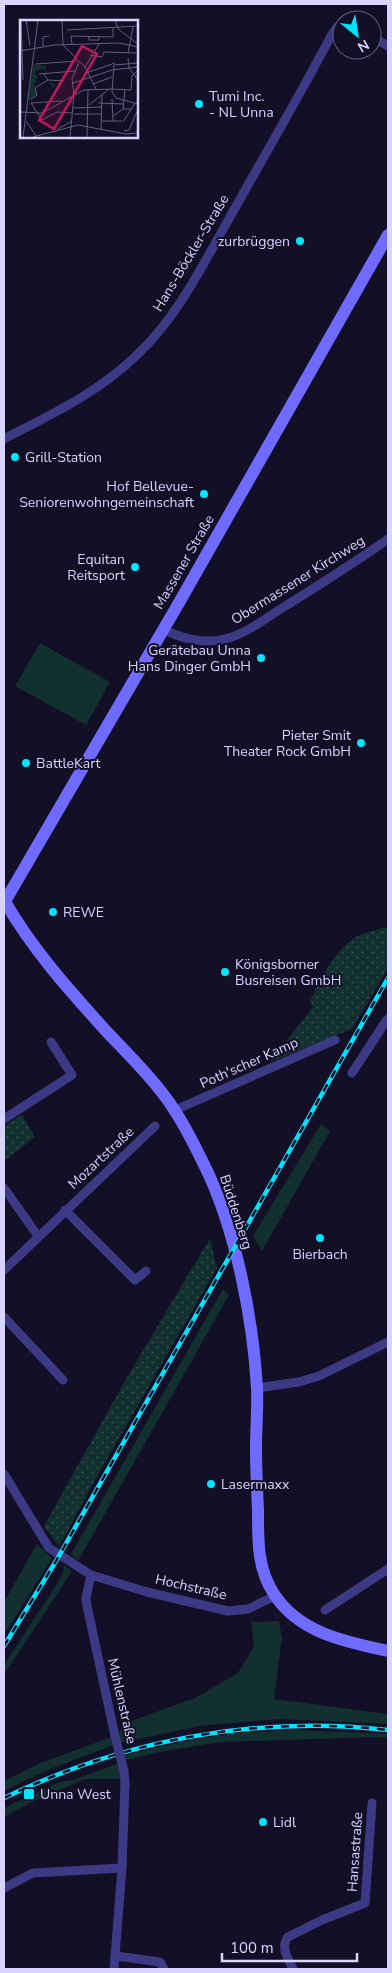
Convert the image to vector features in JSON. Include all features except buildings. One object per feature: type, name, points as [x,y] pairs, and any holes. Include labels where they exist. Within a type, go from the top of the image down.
[{"type":"street","name":"Hans-Böckler-Straße","points":[[4,439],[76,402],[98,387],[138,354],[169,319],[199,272],[332,34]]},
{"type":"street","name":"Massener Straße","points":[[4,901],[163,629],[388,235]]},
{"type":"street","name":"Obermassener Kirchweg","points":[[163,629],[189,639],[211,641],[226,639],[257,623],[350,566],[388,539]]},
{"type":"street","name":"Büddenberg","points":[[4,901],[54,974],[129,1054],[175,1110],[210,1176],[231,1238],[246,1303],[257,1388],[258,1536],[262,1568],[266,1581],[275,1596]]},
{"type":"street","points":[[352,1073],[386,1020],[388,1020]]},
{"type":"street","name":"Poth'scher Kamp","points":[[175,1110],[335,1040]]},
{"type":"street","points":[[4,1119],[72,1075],[50,1042]]},
{"type":"street","name":"Mozartstraße","points":[[4,1270],[155,1126]]},
{"type":"street","points":[[4,1188],[38,1236]]},
{"type":"street","name":"Mozartstraße","points":[[65,1210],[135,1280],[146,1271]]},
{"type":"street","points":[[4,1318],[63,1380]]},
{"type":"street","points":[[257,1388],[299,1382],[319,1376],[388,1342]]},
{"type":"street","points":[[4,1474],[49,1548],[91,1575]]},
{"type":"street","points":[[325,1610],[388,1569]]},
{"type":"street","name":"Hochstraße","points":[[91,1575],[147,1592],[228,1611],[248,1609],[275,1596]]},
{"type":"street","name":"Mühlenstraße","points":[[91,1575],[86,1598],[87,1606],[124,1771],[125,1784],[122,1868],[114,1969]]},
{"type":"street","points":[[275,1596],[296,1618],[307,1626],[336,1637],[388,1652]]},
{"type":"street","name":"Hansastraße","points":[[293,1969],[284,1947],[288,1937],[314,1923],[365,1903],[372,1803]]},
{"type":"street","points":[[4,1888],[33,1873],[122,1868]]},
{"type":"street","points":[[116,1956],[160,1962],[164,1969]]},
{"type":"green space","points":[[40,643],[110,682],[86,725],[15,686]]},
{"type":"green space","points":[[382,928],[388,928],[388,968],[352,1029],[270,1062],[313,1007],[310,1001],[335,957],[356,937]]},
{"type":"green space","points":[[22,1115],[35,1137],[4,1161],[4,1126]]},
{"type":"green space","points":[[321,1124],[330,1131],[262,1251],[253,1236]]},
{"type":"green space","points":[[210,1238],[217,1268],[91,1487],[59,1547],[44,1526],[125,1381]]},
{"type":"green space","points":[[223,1289],[229,1295],[78,1561],[71,1554]]},
{"type":"green space","points":[[37,1544],[52,1558],[4,1635],[4,1602]]},
{"type":"green space","points":[[64,1565],[72,1571],[4,1675],[4,1665],[55,1587],[63,1573]]},
{"type":"green space","points":[[279,1621],[282,1638],[274,1699],[388,1714],[388,1724],[280,1719],[199,1726],[121,1743],[119,1735],[123,1724],[195,1698],[238,1673],[254,1646],[251,1622]]},
{"type":"green space","points":[[299,1730],[388,1734],[388,1738],[220,1742],[126,1760],[125,1755],[186,1741],[236,1733]]},
{"type":"green space","points":[[112,1737],[114,1745],[45,1771],[4,1791],[4,1781],[40,1763]]},
{"type":"green space","points":[[119,1763],[121,1779],[85,1779],[32,1802],[4,1817],[4,1808],[59,1782],[73,1780]]},
{"type":"railway","points":[[4,1646],[56,1561],[388,978]]},
{"type":"railway","points":[[4,1798],[49,1778],[96,1761],[143,1747],[191,1737],[289,1726],[338,1726],[388,1730]]},
{"type":"place","name":"Tumi Inc. - NL Unna","points":[[199,104]]},
{"type":"place","name":"zurbrüggen","points":[[300,241]]},
{"type":"place","name":"Grill-Station","points":[[15,457]]},
{"type":"place","name":"Hof Bellevue- Seniorenwohngemeinschaft","points":[[204,494]]},
{"type":"place","name":"Equitan Reitsport","points":[[135,567]]},
{"type":"place","name":"Gerätebau Unna Hans Dinger GmbH","points":[[261,658]]},
{"type":"place","name":"Pieter Smit Theater Rock GmbH","points":[[361,743]]},
{"type":"place","name":"BattleKart","points":[[26,763]]},
{"type":"place","name":"REWE","points":[[53,912]]},
{"type":"place","name":"Königsborner Busreisen GmbH","points":[[225,972]]},
{"type":"place","name":"Bierbach","points":[[320,1238]]},
{"type":"place","name":"Lasermaxx","points":[[211,1484]]},
{"type":"place","name":"Unna West","points":[[29,1794]]},
{"type":"place","name":"Lidl","points":[[263,1822]]}]
